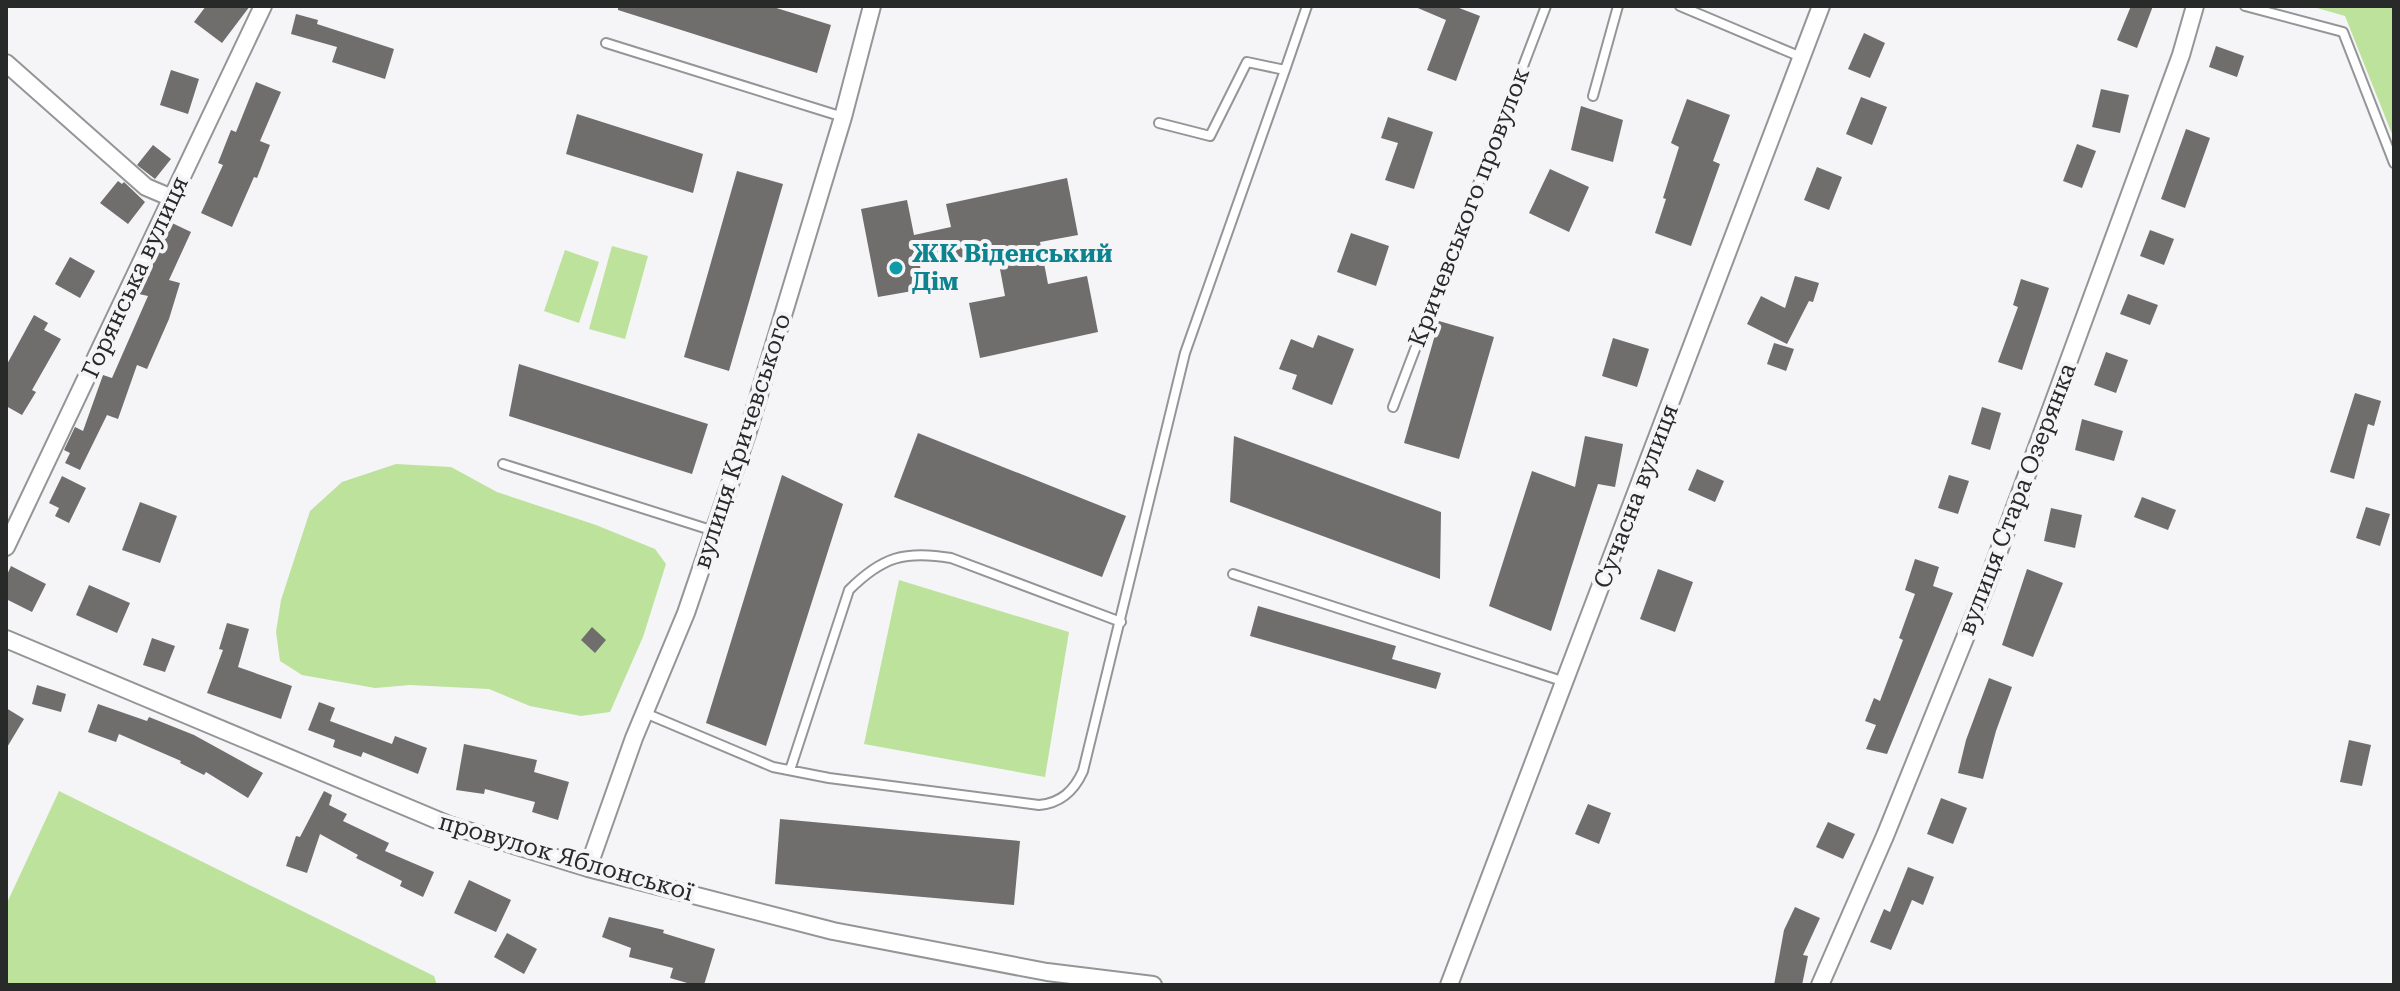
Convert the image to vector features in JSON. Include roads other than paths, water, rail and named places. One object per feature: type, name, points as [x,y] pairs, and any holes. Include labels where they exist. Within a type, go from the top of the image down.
[{"type":"street","name":"Горянська вулиця","points":[[6,547],[263,6]]},
{"type":"street","name":"вулиця Кричевського","points":[[588,868],[686,613],[755,409],[843,117],[872,6]]},
{"type":"street","name":"Сучасна вулиця","points":[[1449,985],[1821,6]]},
{"type":"street","name":"вулиця Стара Озерянка","points":[[1820,985],[1885,836],[1991,571],[2181,55],[2195,6]]},
{"type":"street","points":[[6,63],[146,187],[172,198]]},
{"type":"street","name":"провулок Яблонської","points":[[6,639],[449,825],[588,868],[833,931],[1047,972],[1153,985]]},
{"type":"lane","points":[[645,713],[763,764],[829,778],[1039,805],[1060,800],[1078,783],[1121,622],[1185,353],[1307,6]]},
{"type":"lane","name":"Кричевського провулок","points":[[1393,407],[1546,6]]},
{"type":"lane","points":[[1593,96],[1618,6]]},
{"type":"lane","points":[[1680,6],[1802,57]]},
{"type":"lane","points":[[2245,6],[2343,32],[2394,163]]},
{"type":"lane","points":[[606,43],[843,117]]},
{"type":"lane","points":[[1159,123],[1210,136],[1247,62],[1285,70]]},
{"type":"lane","points":[[503,464],[714,531]]},
{"type":"lane","points":[[790,770],[849,590],[869,570],[895,557],[923,553],[951,558],[1121,622]]},
{"type":"lane","points":[[1233,574],[1565,682]]},
{"type":"place","name":"ЖК Віденський Дім","points":[[896,268]]}]
